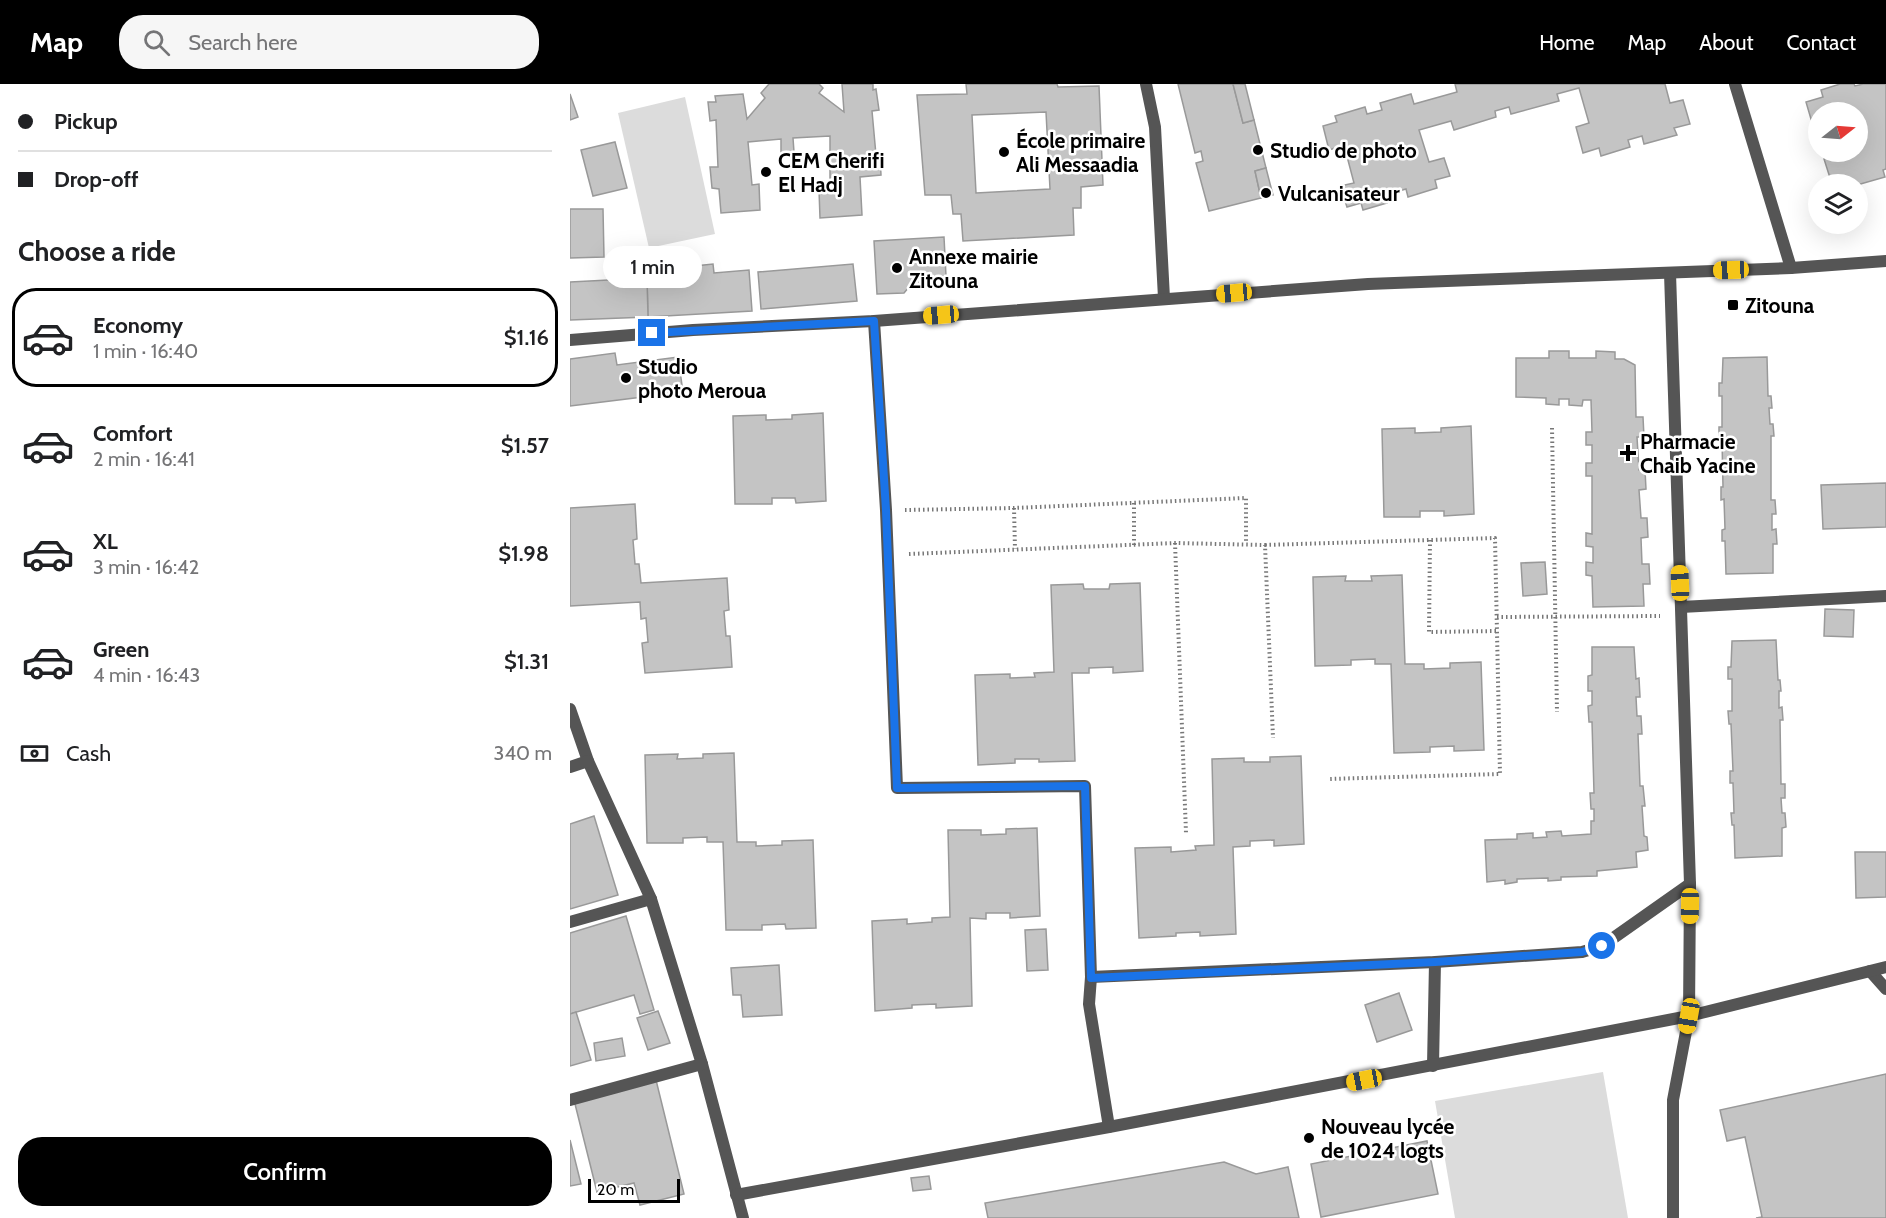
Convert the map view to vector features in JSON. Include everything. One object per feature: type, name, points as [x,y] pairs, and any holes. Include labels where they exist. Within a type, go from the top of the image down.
[{"type":"street","points":[[1146,84],[1155,127],[1164,298]]},
{"type":"street","points":[[1735,84],[1791,268]]},
{"type":"street","points":[[570,340],[693,330],[874,321],[1368,284],[1791,268],[1886,261]]},
{"type":"street","points":[[1670,273],[1690,884],[1689,1016],[1674,1100],[1674,1218]]},
{"type":"street","points":[[874,321],[886,510],[897,788],[1085,786],[1091,978],[1089,1004],[1109,1127]]},
{"type":"street","points":[[1681,611],[1886,596]]},
{"type":"street","points":[[570,709],[588,761],[651,899],[702,1064],[743,1218]]},
{"type":"street","points":[[570,767],[588,761]]},
{"type":"street","points":[[1091,978],[1435,962],[1582,952],[1602,946],[1690,884]]},
{"type":"street","points":[[570,922],[651,899]]},
{"type":"street","points":[[1433,1066],[1435,962]]},
{"type":"street","points":[[736,1195],[1109,1127],[1689,1016],[1886,967]]},
{"type":"street","points":[[1870,971],[1886,989]]},
{"type":"street","points":[[570,1100],[702,1064]]},
{"type":"path","points":[[1552,428],[1557,712]]},
{"type":"path","points":[[886,510],[1014,508],[1246,498],[1246,543]]},
{"type":"path","points":[[1134,502],[1134,545]]},
{"type":"path","points":[[1014,508],[1015,549]]},
{"type":"path","points":[[888,555],[1174,543],[1265,544],[1495,538],[1500,774],[1328,779]]},
{"type":"path","points":[[1430,540],[1429,632],[1497,631]]},
{"type":"path","points":[[1174,543],[1186,833]]},
{"type":"path","points":[[1265,544],[1273,738]]},
{"type":"path","points":[[1497,617],[1555,617],[1681,611]]},
{"type":"shaded area","points":[[685,97],[715,234],[649,248],[618,113]]},
{"type":"shaded area","points":[[1603,1072],[1628,1218],[1455,1218],[1435,1101]]},
{"type":"building","points":[[769,84],[819,84],[823,88],[819,93],[844,112],[842,84],[873,84],[879,110],[872,111],[876,155],[880,156],[881,175],[860,177],[862,215],[820,218],[819,190],[830,189],[830,136],[793,138],[794,152],[781,153],[781,139],[748,142],[752,185],[759,184],[760,210],[721,213],[719,189],[712,188],[710,167],[718,167],[716,120],[710,121],[708,102],[716,102],[715,96],[743,94],[747,119],[765,98],[761,93]]},
{"type":"building","points":[[966,84],[1099,86],[1103,185],[1081,187],[1081,208],[1073,208],[1074,235],[963,241],[961,214],[953,214],[951,195],[925,195],[917,95],[967,94]],"holes":[[[1046,112],[1050,189],[976,193],[972,115]]]},
{"type":"building","points":[[1178,84],[1233,84],[1243,123],[1254,120],[1266,168],[1255,171],[1261,198],[1209,211],[1196,163],[1203,161],[1201,151],[1195,153]]},
{"type":"building","points":[[1233,84],[1245,84],[1254,120],[1243,123]]},
{"type":"building","points":[[1455,84],[1665,84],[1670,103],[1683,100],[1690,124],[1674,128],[1677,135],[1644,144],[1642,136],[1628,140],[1630,147],[1601,156],[1599,148],[1583,153],[1576,127],[1589,123],[1579,88],[1557,94],[1559,101],[1511,114],[1509,107],[1495,111],[1496,117],[1454,130],[1451,121],[1419,130],[1429,162],[1444,158],[1450,176],[1435,180],[1437,188],[1408,197],[1406,189],[1385,195],[1387,203],[1363,210],[1361,203],[1347,207],[1340,186],[1354,183],[1344,145],[1329,150],[1323,126],[1337,122],[1335,116],[1365,107],[1367,114],[1382,110],[1380,103],[1411,94],[1414,104],[1457,92]]},
{"type":"building","points":[[1840,84],[1854,84],[1855,86],[1886,84],[1886,169],[1883,170],[1885,177],[1868,182],[1868,174],[1829,174],[1825,162],[1868,162],[1868,102],[1808,102],[1808,109],[1806,102],[1823,97],[1821,90]]},
{"type":"building","points":[[570,94],[578,117],[570,120]]},
{"type":"building","points":[[615,142],[627,188],[593,196],[581,150]]},
{"type":"building","points":[[1266,168],[1273,195],[1261,198],[1255,171]]},
{"type":"building","points":[[570,209],[603,209],[604,257],[570,258]]},
{"type":"building","points":[[944,237],[946,276],[925,276],[926,287],[909,287],[904,293],[877,294],[874,241]]},
{"type":"building","points":[[713,264],[714,273],[749,270],[752,311],[648,317],[647,278],[686,275],[685,267]]},
{"type":"building","points":[[853,264],[857,301],[761,309],[758,272]]},
{"type":"building","points":[[647,278],[648,317],[570,320],[570,282]]},
{"type":"building","points":[[1549,351],[1569,351],[1569,358],[1596,358],[1596,351],[1615,352],[1615,359],[1624,359],[1635,365],[1636,417],[1643,417],[1644,437],[1637,437],[1639,470],[1645,470],[1646,489],[1639,490],[1641,518],[1647,518],[1648,537],[1641,538],[1642,564],[1649,564],[1650,584],[1643,584],[1644,606],[1593,607],[1592,576],[1586,575],[1586,562],[1593,563],[1593,547],[1586,546],[1586,533],[1592,534],[1592,476],[1586,476],[1586,463],[1592,463],[1592,445],[1586,445],[1586,432],[1592,432],[1591,400],[1583,400],[1582,406],[1569,405],[1569,399],[1559,399],[1559,405],[1546,404],[1546,398],[1516,397],[1516,358],[1549,358]]},
{"type":"building","name":"Studio photo Meroua","points":[[615,353],[617,365],[678,357],[683,392],[570,406],[570,359]]},
{"type":"building","points":[[1767,357],[1768,396],[1771,396],[1772,408],[1769,408],[1770,424],[1773,424],[1774,436],[1771,436],[1771,500],[1775,500],[1776,514],[1772,514],[1772,530],[1776,529],[1777,544],[1773,544],[1773,573],[1726,574],[1725,541],[1722,541],[1722,530],[1725,529],[1724,499],[1721,500],[1722,440],[1719,440],[1719,427],[1722,427],[1722,396],[1719,396],[1719,383],[1722,383],[1723,358]]},
{"type":"building","points":[[823,413],[826,501],[796,503],[795,498],[772,498],[772,504],[735,504],[733,416],[766,415],[766,420],[792,419],[792,415]]},
{"type":"building","points":[[1471,426],[1474,514],[1444,516],[1444,511],[1420,511],[1420,517],[1384,517],[1382,429],[1415,428],[1415,433],[1441,432],[1441,428]]},
{"type":"building","points":[[1886,483],[1886,527],[1823,529],[1821,485]]},
{"type":"building","points":[[635,504],[637,539],[633,540],[635,564],[639,564],[641,583],[727,578],[729,610],[724,611],[726,636],[730,636],[732,667],[645,673],[642,643],[648,642],[646,618],[641,619],[640,602],[570,606],[570,508]]},
{"type":"building","points":[[1545,562],[1547,594],[1523,596],[1521,563]]},
{"type":"building","points":[[1402,575],[1405,664],[1424,664],[1424,669],[1450,668],[1450,663],[1481,662],[1484,750],[1454,751],[1454,746],[1430,747],[1430,752],[1394,753],[1391,664],[1375,664],[1375,659],[1351,660],[1351,665],[1315,666],[1313,577],[1346,576],[1345,581],[1372,581],[1371,576]]},
{"type":"building","points":[[1140,583],[1143,671],[1113,673],[1113,667],[1089,668],[1089,673],[1072,673],[1075,761],[1039,762],[1039,759],[1015,759],[1015,763],[978,765],[975,675],[1010,674],[1010,678],[1035,677],[1034,673],[1054,672],[1051,585],[1083,584],[1084,589],[1109,589],[1110,584]]},
{"type":"building","points":[[1825,609],[1854,610],[1853,637],[1824,636]]},
{"type":"building","points":[[1776,640],[1778,680],[1780,680],[1781,691],[1779,691],[1779,708],[1782,707],[1783,720],[1780,720],[1781,784],[1785,784],[1785,798],[1781,798],[1786,827],[1782,828],[1782,856],[1735,858],[1734,825],[1732,825],[1731,813],[1734,813],[1733,783],[1730,783],[1730,771],[1733,771],[1731,724],[1729,724],[1728,711],[1732,711],[1732,679],[1728,679],[1728,667],[1731,667],[1732,641]]},
{"type":"building","points":[[1592,647],[1634,647],[1636,679],[1639,678],[1640,697],[1636,697],[1637,716],[1641,716],[1642,734],[1638,734],[1640,786],[1643,786],[1644,836],[1647,837],[1648,850],[1636,852],[1637,867],[1597,871],[1597,876],[1561,877],[1561,880],[1548,881],[1548,878],[1517,879],[1517,882],[1505,884],[1505,880],[1487,882],[1485,840],[1517,839],[1517,834],[1533,833],[1533,838],[1547,837],[1546,832],[1561,831],[1562,836],[1591,834],[1594,809],[1591,809],[1590,793],[1594,793],[1592,722],[1589,722],[1588,706],[1592,705],[1592,691],[1588,691],[1588,676],[1592,675]]},
{"type":"building","points":[[734,753],[737,842],[756,842],[756,846],[782,845],[782,841],[813,840],[816,928],[786,929],[785,924],[762,925],[762,930],[726,930],[723,842],[707,842],[707,837],[683,838],[683,843],[647,843],[645,755],[678,754],[677,759],[703,758],[703,754]]},
{"type":"building","points":[[1301,756],[1304,844],[1274,846],[1274,840],[1250,841],[1250,846],[1233,847],[1236,934],[1200,936],[1200,932],[1139,938],[1135,848],[1171,847],[1171,852],[1196,850],[1195,846],[1214,845],[1212,759],[1244,758],[1244,762],[1270,762],[1270,757]]},
{"type":"building","points":[[594,816],[618,895],[570,909],[570,824]]},
{"type":"building","points":[[1037,828],[1040,916],[1010,918],[1010,913],[986,913],[986,919],[970,918],[972,1006],[936,1008],[936,1004],[912,1005],[912,1008],[875,1011],[872,921],[907,919],[907,924],[932,922],[932,918],[950,917],[948,830],[981,830],[981,835],[1006,834],[1006,829]]},
{"type":"building","points":[[1855,852],[1886,852],[1886,897],[1856,898]]},
{"type":"building","points":[[626,916],[654,1010],[640,1014],[634,995],[570,1014],[570,933]]},
{"type":"building","points":[[1046,929],[1048,970],[1027,971],[1025,930]]},
{"type":"building","points":[[779,965],[782,1015],[743,1017],[741,995],[733,995],[731,968]]},
{"type":"building","points":[[1399,993],[1412,1030],[1377,1042],[1365,1005]]},
{"type":"building","points":[[658,1011],[670,1043],[648,1050],[637,1018]]},
{"type":"building","points":[[576,1012],[591,1060],[570,1066],[570,1014]]},
{"type":"building","points":[[622,1038],[625,1056],[596,1061],[594,1043]]},
{"type":"building","points":[[1886,1074],[1886,1218],[1756,1218],[1762,1217],[1745,1137],[1727,1141],[1720,1110]]},
{"type":"building","points":[[656,1080],[684,1194],[640,1205],[634,1183],[597,1192],[574,1100]]},
{"type":"building","points":[[570,1140],[581,1184],[570,1186]]},
{"type":"building","points":[[1427,1141],[1438,1194],[1321,1217],[1311,1164]]},
{"type":"building","points":[[1224,1162],[1256,1174],[1288,1167],[1299,1218],[988,1218],[985,1203]]},
{"type":"building","points":[[929,1176],[931,1189],[913,1191],[911,1178]]},
{"type":"place","name":"Studio de photo","points":[[1258,150]]},
{"type":"place","name":"École primaire Ali Messaadia","points":[[1004,152]]},
{"type":"place","name":"CEM Cherifi El Hadj","points":[[766,172]]},
{"type":"place","name":"Vulcanisateur","points":[[1266,193]]},
{"type":"place","name":"Annexe mairie Zitouna","points":[[897,268]]},
{"type":"place","name":"Zitouna","points":[[1733,305]]},
{"type":"place","name":"Studio photo Meroua","points":[[626,378]]},
{"type":"place","name":"Pharmacie Chaib Yacine","points":[[1628,453]]},
{"type":"place","name":"Nouveau lycée de 1024 logts","points":[[1309,1138]]},
{"type":"route","points":[[652,333],[874,321],[886,510],[897,788],[1085,786],[1091,978],[1435,962],[1582,952],[1602,946]]}]
